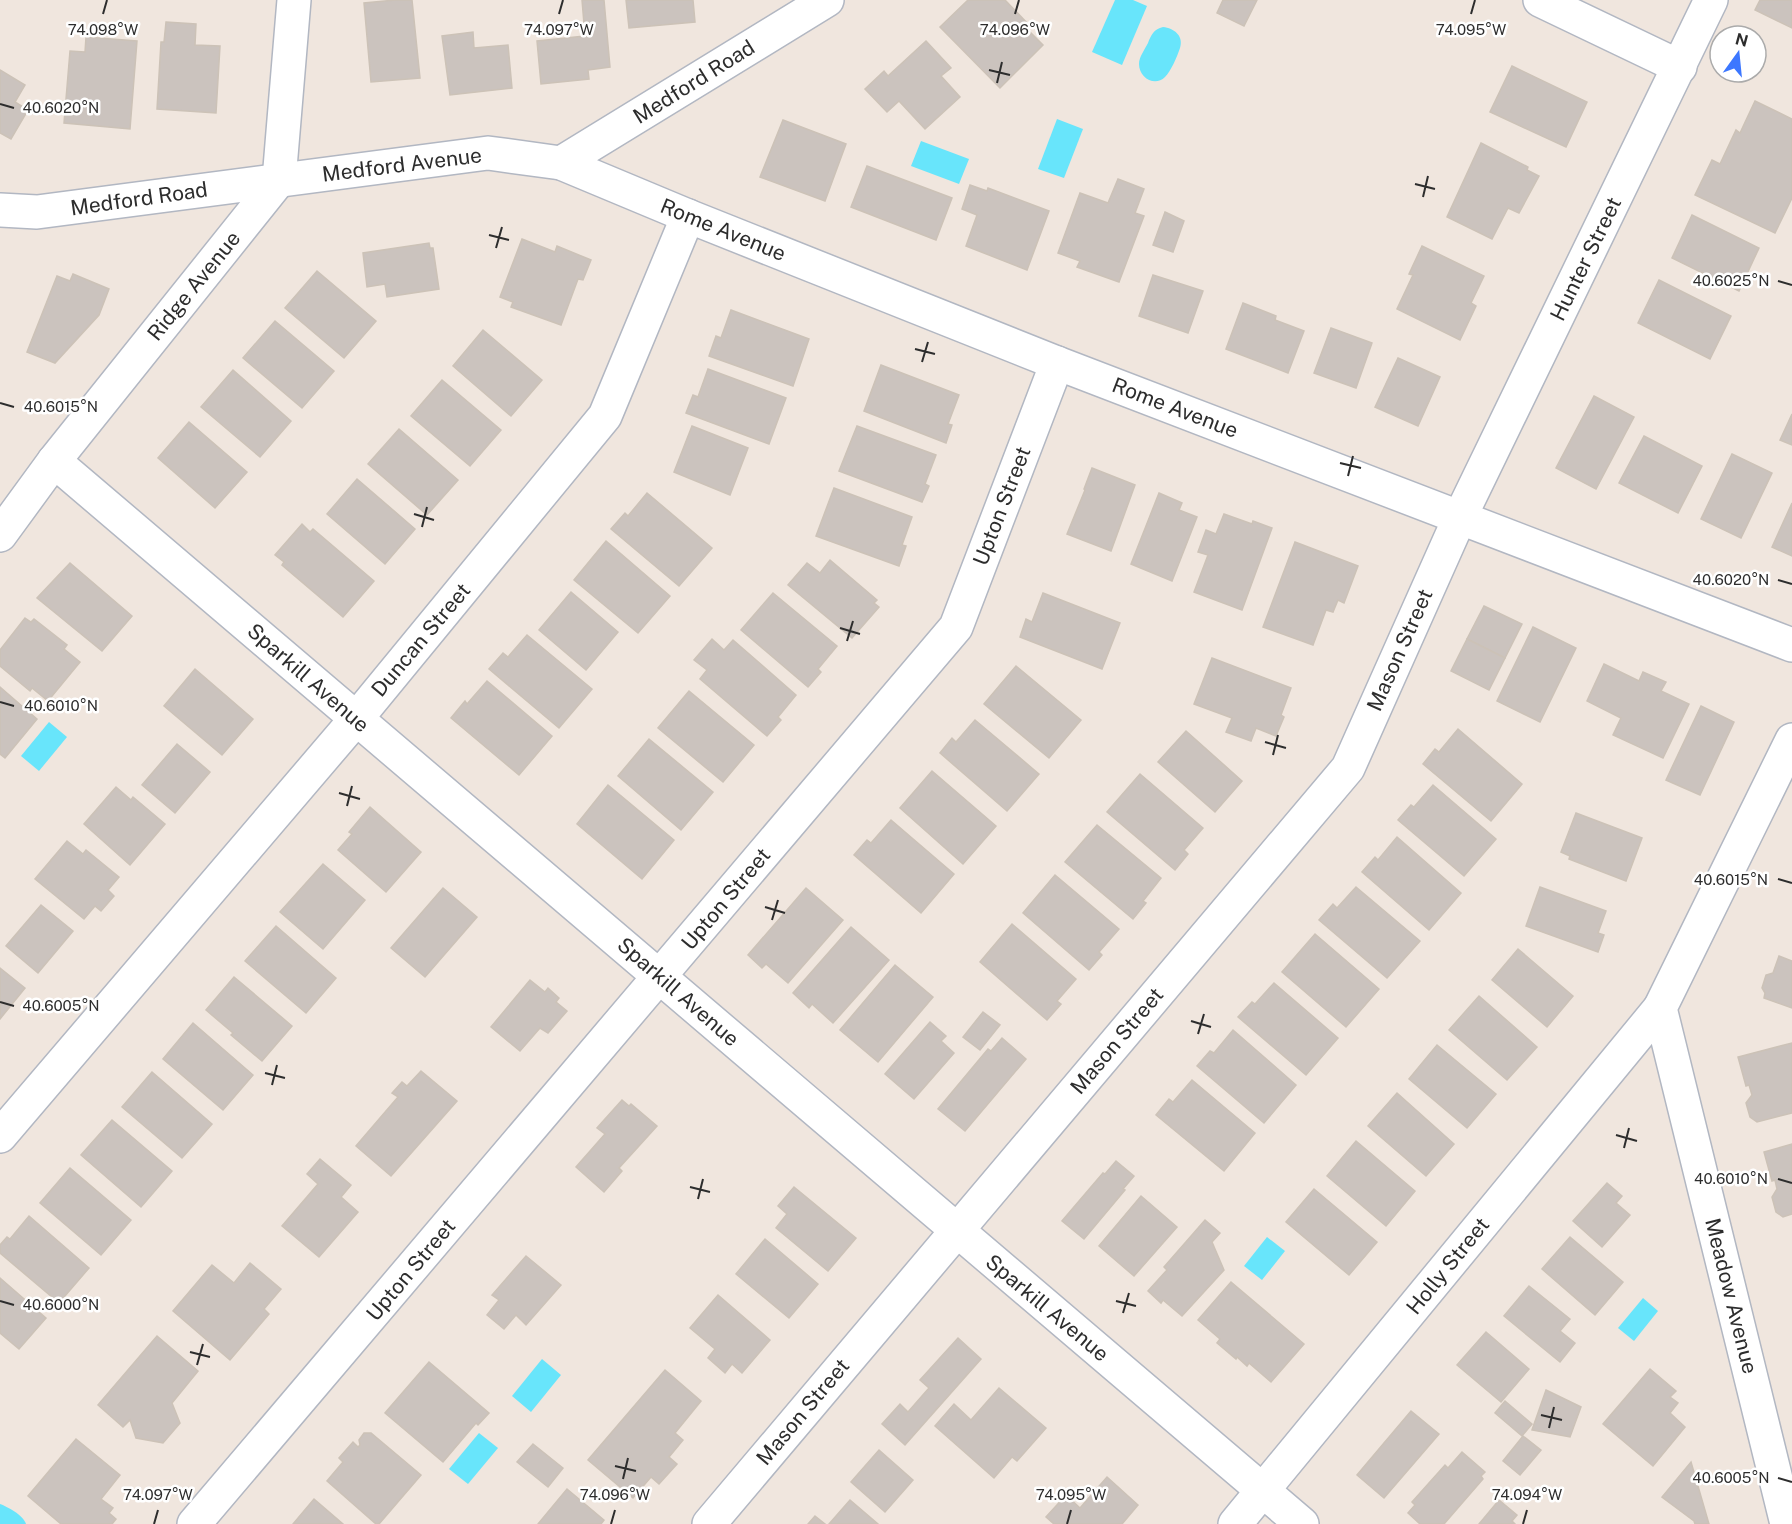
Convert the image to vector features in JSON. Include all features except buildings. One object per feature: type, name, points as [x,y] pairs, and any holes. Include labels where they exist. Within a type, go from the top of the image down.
[{"type":"street","points":[[279,180],[294,0]]},
{"type":"street","name":"Medford Road","points":[[561,163],[826,0]]},
{"type":"street","points":[[1540,0],[1680,67]]},
{"type":"street","name":"Hunter Street","points":[[1460,517],[1712,0]]},
{"type":"street","name":"Medford Avenue","points":[[279,180],[488,153],[561,163]]},
{"type":"street","name":"Rome Avenue","points":[[561,163],[1057,363],[1792,645]]},
{"type":"street","name":"Medford Road","points":[[0,210],[37,213],[279,180]]},
{"type":"street","name":"Ridge Avenue","points":[[0,535],[54,461],[279,180]]},
{"type":"street","name":"Duncan Street","points":[[0,1136],[356,719],[605,416],[688,216]]},
{"type":"street","name":"Upton Street","points":[[194,1524],[956,627],[1057,363]]},
{"type":"street","name":"Sparkill Avenue","points":[[54,461],[1302,1524]]},
{"type":"street","name":"Mason Street","points":[[709,1524],[1347,768],[1460,517]]},
{"type":"street","points":[[1660,1008],[1792,740]]},
{"type":"street","name":"Holly Street","points":[[1235,1524],[1660,1008]]},
{"type":"street","name":"Meadow Avenue","points":[[1660,1008],[1787,1524]]},
{"type":"water","points":[[1115,0],[1133,0],[1147,6],[1122,65],[1092,52]]},
{"type":"water","points":[[1163,27],[1177,33],[1181,44],[1176,60],[1165,77],[1152,81],[1142,73],[1139,61],[1152,35],[1157,29]]},
{"type":"water","points":[[1057,119],[1083,129],[1064,178],[1038,169]]},
{"type":"water","points":[[921,141],[969,159],[959,184],[911,166]]},
{"type":"water","points":[[49,722],[67,737],[39,771],[21,756]]},
{"type":"water","points":[[1267,1237],[1285,1251],[1262,1280],[1244,1266]]},
{"type":"water","points":[[1643,1298],[1658,1311],[1634,1341],[1618,1328]]},
{"type":"water","points":[[542,1359],[561,1375],[531,1412],[512,1396]]},
{"type":"water","points":[[479,1433],[498,1448],[468,1484],[449,1469]]},
{"type":"water","points":[[0,1504],[19,1515],[26,1524],[0,1524]]}]
